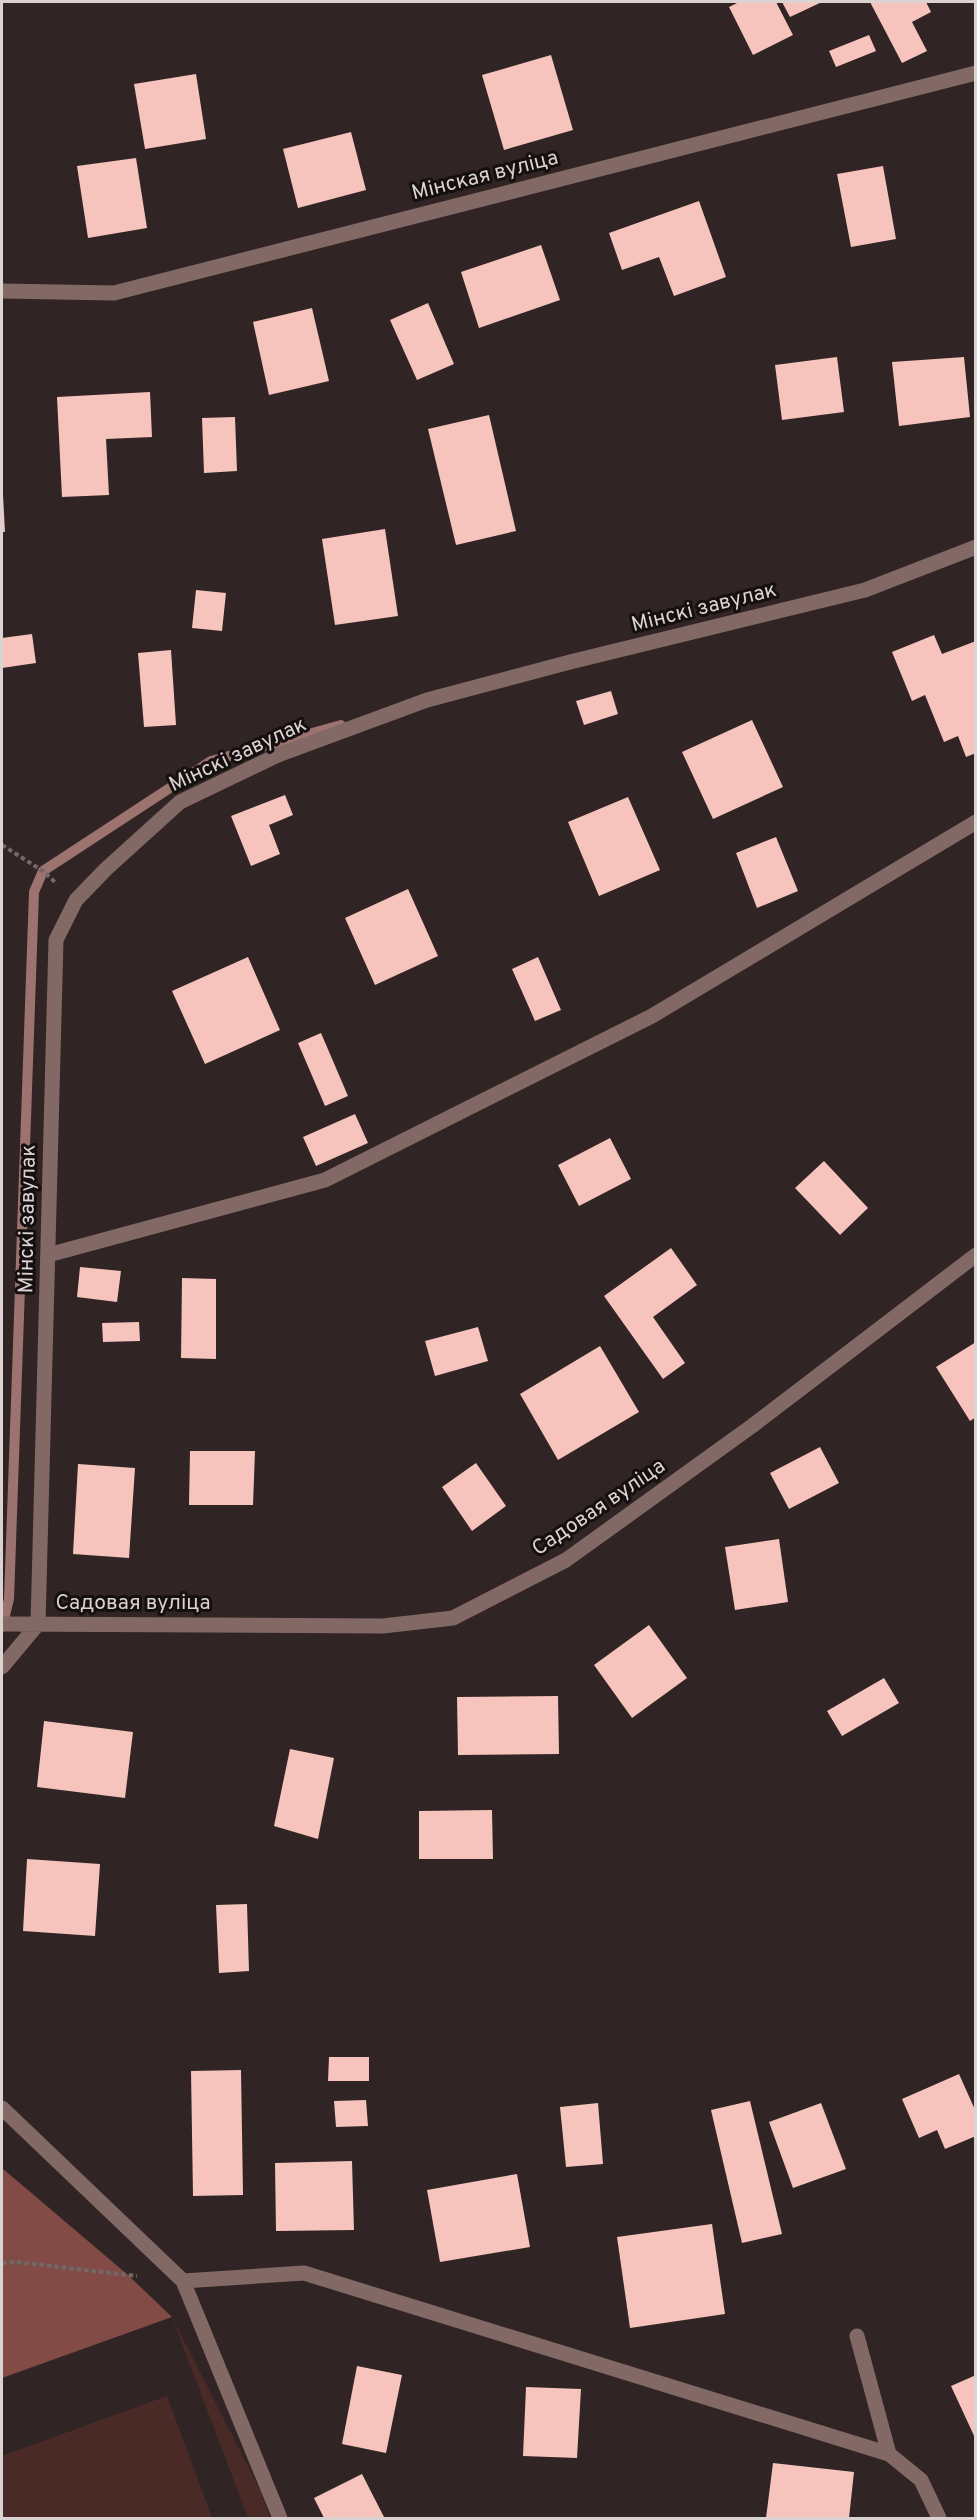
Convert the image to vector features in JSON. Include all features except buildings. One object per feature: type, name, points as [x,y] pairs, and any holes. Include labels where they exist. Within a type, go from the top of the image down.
[{"type":"street","name":"Мінская вуліца","points":[[2,291],[114,292],[975,73]]},
{"type":"street","name":"Мінскі завулак","points":[[38,1624],[56,940],[76,900],[113,862],[180,802],[278,755],[427,700],[570,662],[865,590],[975,547]]},
{"type":"street","points":[[48,1255],[325,1180],[652,1016],[975,822]]},
{"type":"street","name":"Садовая вуліца","points":[[2,1624],[383,1626],[453,1618],[566,1560],[752,1426],[975,1254]]},
{"type":"street","points":[[2,1667],[38,1624]]},
{"type":"street","points":[[2,2108],[183,2281],[280,2518]]},
{"type":"street","points":[[183,2281],[304,2273],[889,2454],[921,2480],[939,2518]]},
{"type":"street","points":[[857,2336],[889,2454]]},
{"type":"path","points":[[2,844],[43,871],[76,900]]},
{"type":"path","points":[[2,2263],[16,2262],[183,2281]]},
{"type":"shaded area","points":[[2,2168],[128,2275],[172,2317],[2,2378]]},
{"type":"shaded area","points":[[172,2317],[261,2492],[270,2518],[248,2518]]},
{"type":"shaded area","points":[[167,2396],[212,2518],[2,2518],[2,2456]]},
{"type":"waterway","points":[[2,1627],[9,1599],[34,892],[43,871],[211,761],[341,725]]}]
